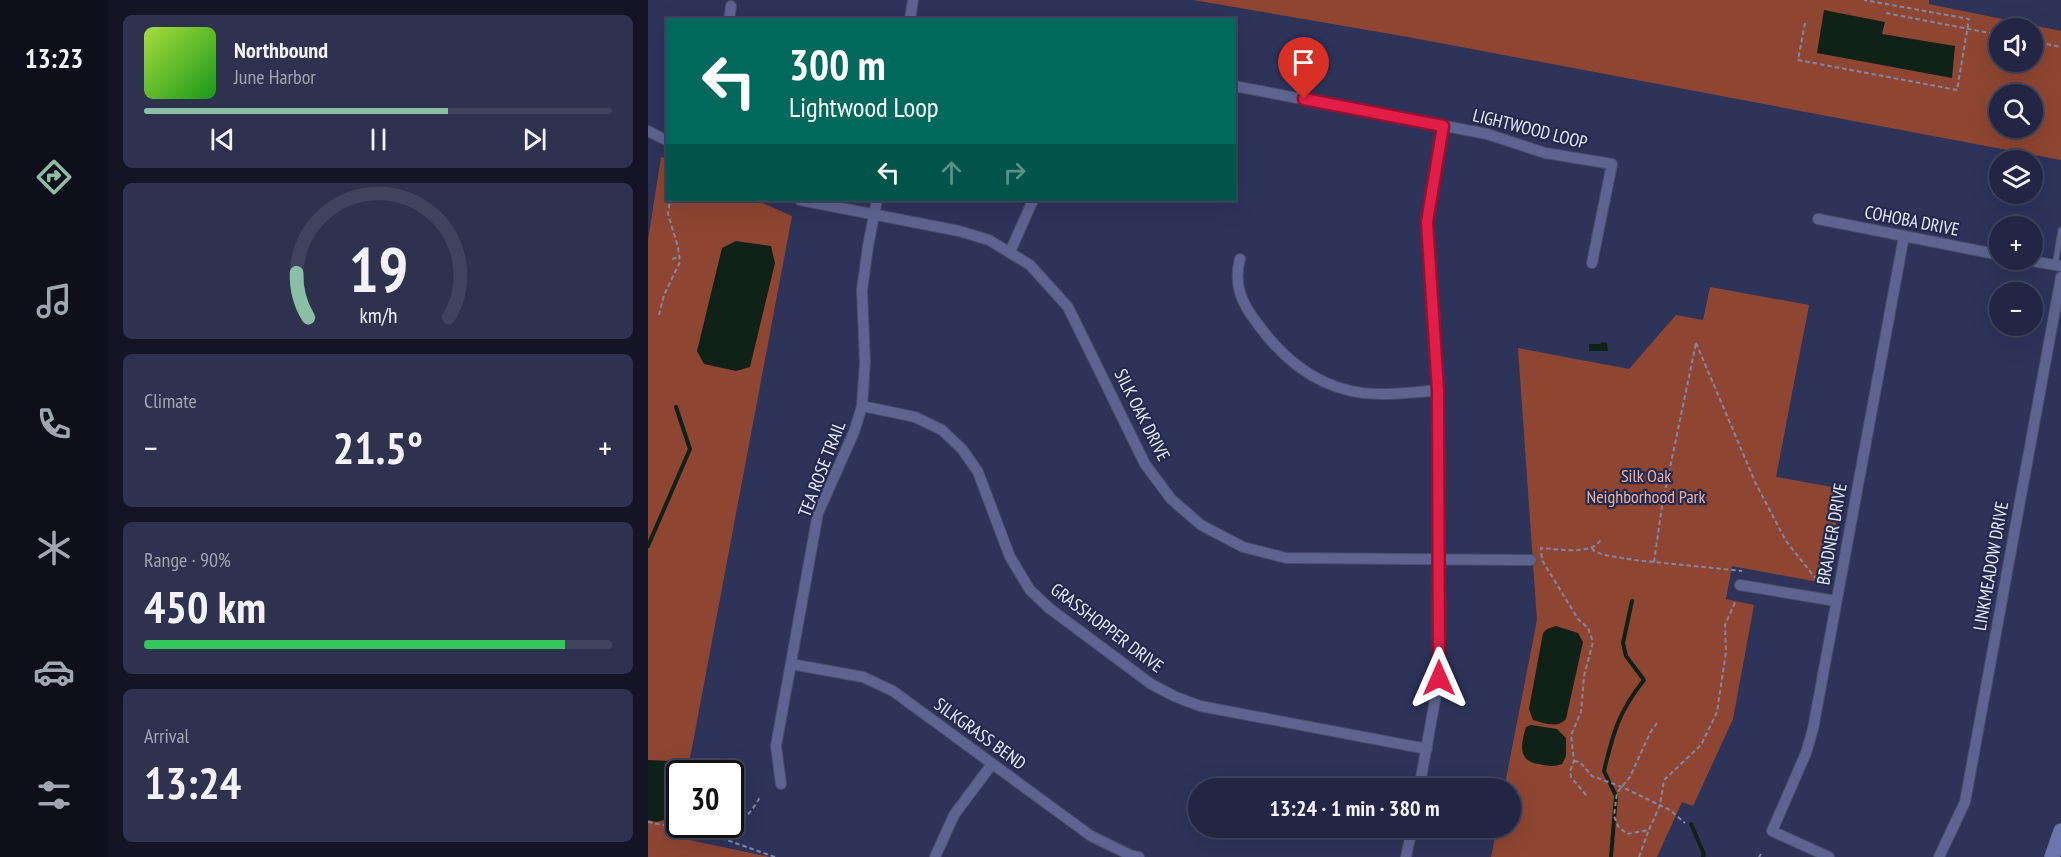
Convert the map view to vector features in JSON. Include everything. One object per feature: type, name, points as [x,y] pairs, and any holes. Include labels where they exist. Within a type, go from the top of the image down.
[{"type":"main road","points":[[2052,857],[2061,831]]},
{"type":"street","points":[[910,18],[913,0]]},
{"type":"street","points":[[729,18],[732,6]]},
{"type":"street","name":"LIGHTWOOD LOOP","points":[[1236,86],[1487,134],[1545,153],[1612,164],[1592,263]]},
{"type":"street","points":[[1421,778],[1439,678],[1438,390],[1427,222],[1443,126]]},
{"type":"street","points":[[648,131],[666,140]]},
{"type":"street","name":"SILK OAK DRIVE","points":[[805,201],[959,231],[989,240],[1030,265],[1068,307],[1145,464],[1171,499],[1201,525],[1243,547],[1286,558],[1531,560]]},
{"type":"street","name":"TEA ROSE TRAIL","points":[[781,784],[776,746],[818,513],[859,419],[862,406],[864,362],[862,290],[877,201]]},
{"type":"street","points":[[1010,252],[1033,201]]},
{"type":"street","name":"COHOBA DRIVE","points":[[1818,219],[1989,253]]},
{"type":"street","name":"BRADNER DRIVE","points":[[1829,857],[1772,831],[1810,741],[1904,236]]},
{"type":"street","points":[[1240,260],[1237,280],[1239,292],[1247,308],[1288,360],[1305,372],[1335,386],[1381,394],[1438,390]]},
{"type":"street","points":[[2043,263],[2058,266]]},
{"type":"street","name":"LINKMEADOW DRIVE","points":[[1939,857],[1965,802],[2061,277]]},
{"type":"street","name":"GRASSHOPPER DRIVE","points":[[862,406],[915,417],[942,430],[962,449],[978,472],[1010,557],[1030,590],[1049,608],[1151,684],[1200,706],[1427,749]]},
{"type":"street","points":[[1740,585],[1836,601]]},
{"type":"street","name":"SILKGRASS BEND","points":[[791,664],[863,677],[893,691],[1091,836],[1139,857]]},
{"type":"street","points":[[935,857],[954,815],[992,764]]},
{"type":"street","points":[[1406,857],[1410,838]]},
{"type":"lane","points":[[2058,266],[2061,230]]},
{"type":"path","points":[[1805,23],[1798,60],[1957,90],[1969,19],[1864,0]]},
{"type":"path","points":[[1886,14],[1989,33]]},
{"type":"path","points":[[2043,43],[2061,47]]},
{"type":"path","points":[[659,315],[664,295],[678,267],[679,257],[668,214],[670,201]]},
{"type":"path","points":[[672,259],[679,257]]},
{"type":"path","points":[[1654,562],[1662,506],[1696,343],[1756,484],[1786,541],[1821,585]]},
{"type":"path","points":[[1586,795],[1571,777],[1570,771],[1574,761],[1571,735],[1581,712],[1584,676],[1593,642],[1588,628],[1578,620],[1542,560],[1541,548],[1582,550],[1593,548],[1600,539]]},
{"type":"path","points":[[1593,548],[1594,551],[1604,555],[1742,571]]},
{"type":"path","points":[[1639,857],[1660,805],[1664,780],[1701,745],[1717,712],[1726,652],[1725,625],[1736,600]]},
{"type":"path","points":[[1649,830],[1626,834],[1618,826],[1614,816],[1617,793],[1630,777],[1657,723]]},
{"type":"path","points":[[1574,761],[1580,762],[1592,777],[1622,787],[1660,805],[1685,823]]},
{"type":"path","points":[[744,818],[761,796]]},
{"type":"path","points":[[648,822],[666,825]]},
{"type":"path","points":[[722,838],[775,857]]},
{"type":"green space","points":[[1193,0],[1929,0],[1929,4],[1997,18],[1989,18],[1989,72],[2043,72],[2043,27],[2061,31],[2061,160],[2043,157],[2043,150],[2008,150],[1408,37]]},
{"type":"green space","points":[[661,157],[666,159],[666,201],[758,201],[792,216],[690,760],[666,760],[666,838],[680,838],[770,857],[648,857],[648,240]]},
{"type":"green space","name":"Silk Oak Neighborhood Park","points":[[1710,287],[1809,305],[1776,477],[1843,489],[1825,577],[1818,582],[1732,566],[1726,599],[1754,605],[1733,719],[1693,806],[1682,802],[1657,857],[1491,857],[1495,838],[1521,838],[1521,778],[1506,778],[1537,620],[1518,348],[1629,369],[1676,315],[1703,320]]},
{"type":"shaded area","points":[[1824,10],[1885,22],[1882,34],[1955,46],[1952,78],[1817,53]]},
{"type":"shaded area","points":[[736,241],[771,246],[775,263],[750,367],[736,371],[704,364],[697,351],[722,248]]},
{"type":"shaded area","points":[[1607,343],[1608,351],[1589,351],[1589,344]]},
{"type":"shaded area","points":[[1556,626],[1578,633],[1583,642],[1566,719],[1559,724],[1551,724],[1533,720],[1529,709],[1543,633]]},
{"type":"shaded area","points":[[1531,725],[1557,729],[1566,738],[1566,756],[1562,764],[1548,766],[1527,759],[1522,751],[1522,745],[1526,727]]},
{"type":"shaded area","points":[[648,760],[666,761],[666,819],[657,822],[648,820]]},
{"type":"waterway","points":[[648,546],[690,449],[676,407]]},
{"type":"waterway","points":[[1611,857],[1616,796],[1604,771],[1618,723],[1628,702],[1644,680],[1626,656],[1623,643],[1632,601]]},
{"type":"waterway","points":[[1691,824],[1704,854],[1703,857]]},
{"type":"route","points":[[1304,99],[1443,126],[1427,222],[1438,390],[1439,678]]}]
